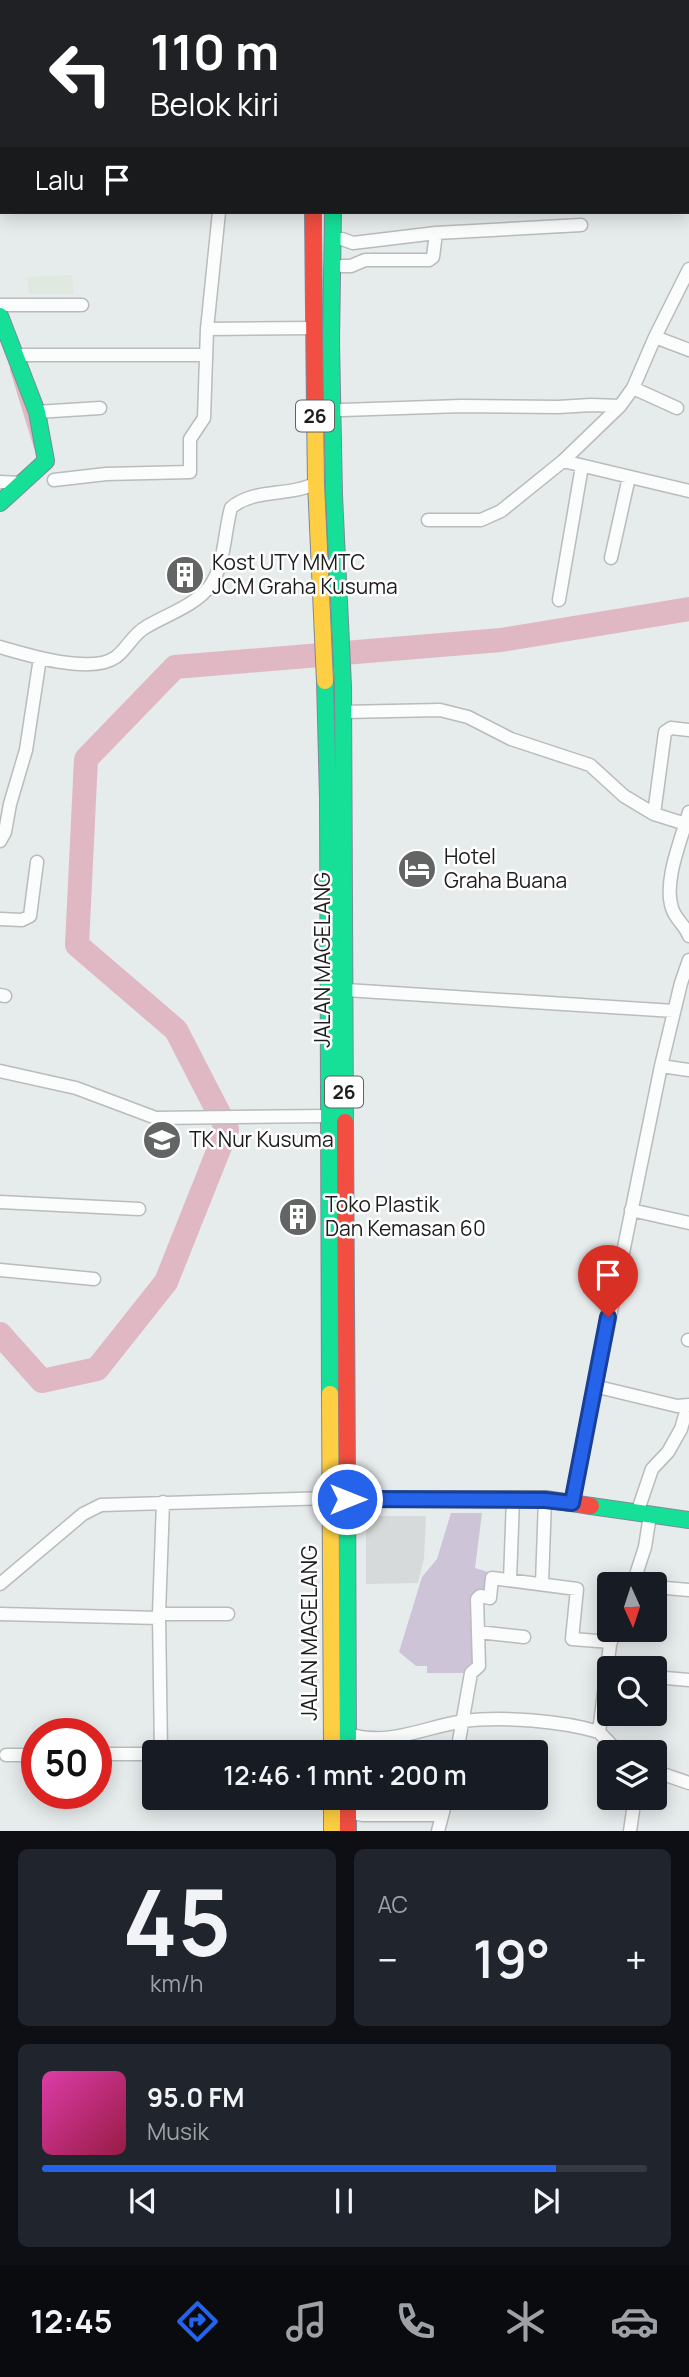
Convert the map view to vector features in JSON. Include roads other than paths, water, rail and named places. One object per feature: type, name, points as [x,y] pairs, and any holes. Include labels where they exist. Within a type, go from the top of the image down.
[{"type":"main road","name":"JALAN MAGELANG","points":[[313,214],[316,483],[326,687],[328,1116],[348,1740]]},
{"type":"main road","points":[[333,214],[331,341],[334,488]]},
{"type":"main road","name":"JALAN MAGELANG","points":[[332,1740],[339,1499],[346,990],[343,685],[334,488],[340,476],[343,214]]},
{"type":"main road","points":[[0,316],[37,412],[46,461],[0,503]]},
{"type":"main road","points":[[339,1499],[545,1500],[689,1520]]},
{"type":"main road","points":[[332,1810],[332,1831]]},
{"type":"main road","points":[[348,1810],[348,1831]]},
{"type":"street","points":[[54,481],[106,474],[190,472],[190,439],[204,418],[207,329],[219,214]]},
{"type":"street","points":[[342,239],[353,243],[436,233],[582,225]]},
{"type":"street","points":[[342,266],[351,266],[365,260],[429,260],[433,257],[436,233]]},
{"type":"street","points":[[428,520],[481,520],[501,512],[563,461],[620,406],[634,388],[655,337],[689,269]]},
{"type":"street","points":[[0,305],[82,305]]},
{"type":"street","points":[[207,329],[314,328]]},
{"type":"street","points":[[655,337],[689,350]]},
{"type":"street","points":[[16,355],[206,355]]},
{"type":"street","points":[[634,388],[677,408]]},
{"type":"street","points":[[342,410],[620,406]]},
{"type":"street","points":[[37,412],[100,408]]},
{"type":"street","points":[[563,461],[689,491]]},
{"type":"street","points":[[559,600],[582,466]]},
{"type":"street","points":[[611,558],[629,477]]},
{"type":"street","points":[[0,482],[22,483]]},
{"type":"street","points":[[0,647],[40,658],[91,664],[107,662],[118,656],[144,628],[188,604],[209,588],[218,570],[231,508],[246,498],[304,489],[316,483]]},
{"type":"street","points":[[0,841],[5,832],[5,804],[26,750],[40,658]]},
{"type":"street","points":[[343,712],[440,710],[462,714],[511,739],[590,765],[624,796],[654,814],[688,820],[673,871],[670,896],[676,918],[687,929],[689,936]]},
{"type":"street","points":[[654,814],[664,732],[671,728],[689,730]]},
{"type":"street","points":[[0,919],[22,920],[30,916],[37,862]]},
{"type":"street","points":[[572,1503],[661,1066],[674,1011],[684,994],[689,960]]},
{"type":"street","points":[[346,990],[674,1011]]},
{"type":"street","points":[[661,1066],[689,1070]]},
{"type":"street","points":[[0,1071],[76,1088],[148,1116],[168,1119],[328,1116]]},
{"type":"street","points":[[0,1202],[139,1209]]},
{"type":"street","points":[[631,1210],[689,1223]]},
{"type":"street","points":[[0,1270],[94,1279]]},
{"type":"street","points":[[594,1386],[677,1406],[688,1405],[681,1429],[668,1452],[652,1469],[643,1514],[642,1557],[637,1572]]},
{"type":"street","points":[[0,1584],[92,1508],[109,1503],[339,1499]]},
{"type":"street","points":[[510,1580],[513,1499]]},
{"type":"street","points":[[542,1584],[545,1500]]},
{"type":"street","points":[[161,1740],[159,1616],[163,1502]]},
{"type":"street","points":[[459,1740],[471,1673],[479,1667],[477,1599],[480,1596],[490,1598],[492,1578],[577,1589],[572,1639],[597,1637]]},
{"type":"street","points":[[667,1588],[689,1590]]},
{"type":"street","points":[[0,1615],[229,1614]]},
{"type":"street","points":[[478,1632],[524,1637]]},
{"type":"street","points":[[667,1678],[689,1680]]},
{"type":"street","points":[[348,1734],[363,1738],[386,1738],[462,1721],[493,1719],[582,1726],[599,1731],[607,1740]]},
{"type":"street","points":[[599,1731],[600,1726]]},
{"type":"street","points":[[112,1754],[142,1754]]},
{"type":"street","points":[[6,1755],[21,1755]]},
{"type":"street","points":[[667,1775],[689,1783]]},
{"type":"street","points":[[356,1810],[363,1815],[441,1815]]},
{"type":"street","points":[[438,1831],[443,1810]]},
{"type":"street","points":[[630,1831],[633,1810]]},
{"type":"waterway","points":[[12,369],[36,447]]},
{"type":"waterway","points":[[0,1334],[42,1381],[97,1369],[166,1282],[227,1129],[176,1030],[77,945],[86,759],[175,667],[501,640],[689,609]]},
{"type":"place","name":"Kost UTY MMTC JCM Graha Kusuma","points":[[185,575]]},
{"type":"place","name":"Hotel Graha Buana","points":[[417,869]]},
{"type":"place","name":"TK Nur Kusuma","points":[[162,1140]]},
{"type":"place","name":"Toko Plastik Dan Kemasan 60","points":[[298,1217]]}]
